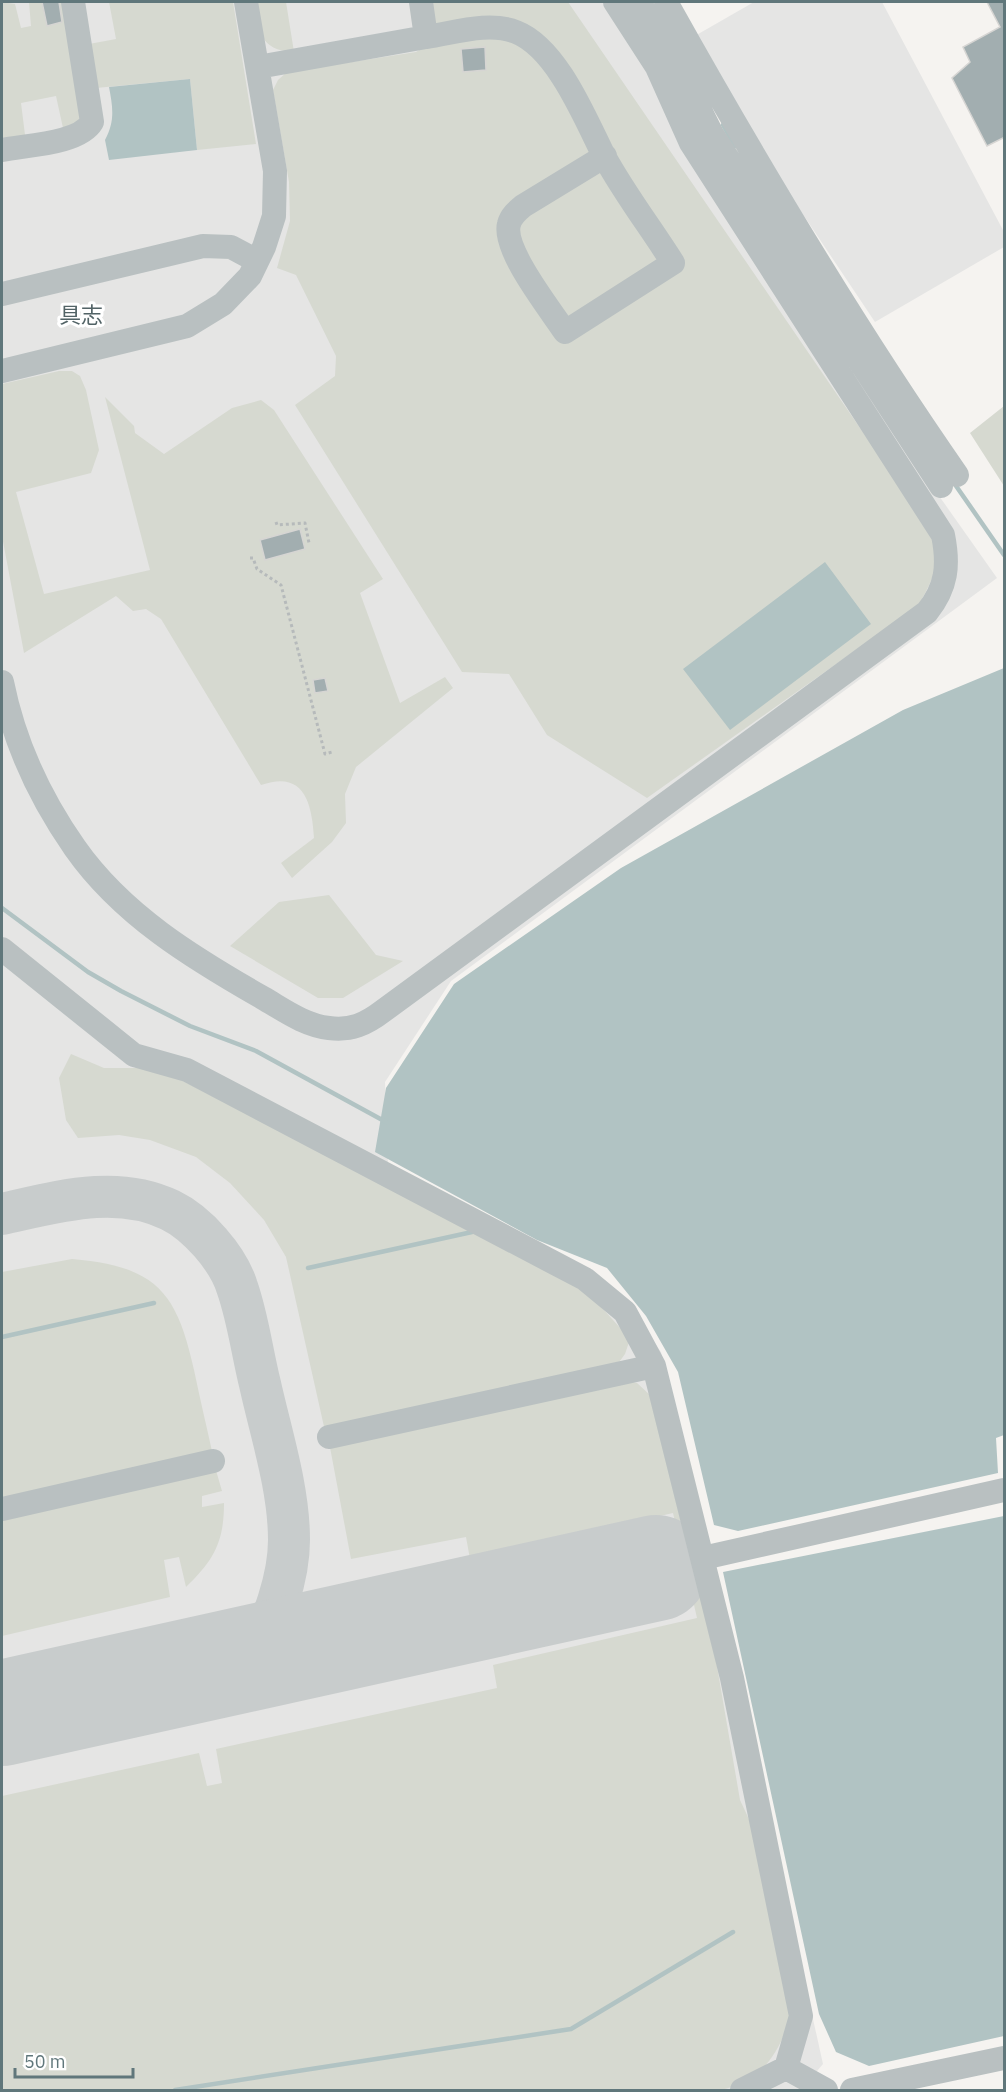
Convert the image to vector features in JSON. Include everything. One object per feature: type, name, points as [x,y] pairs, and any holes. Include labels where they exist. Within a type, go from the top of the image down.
[{"type":"street","points":[[2,150],[75,137],[82,134],[92,122],[73,2]]},
{"type":"street","points":[[2,371],[187,326],[223,304],[250,276],[258,261],[274,216],[275,171],[246,2]]},
{"type":"street","points":[[421,2],[426,37]]},
{"type":"street","points":[[2,682],[15,733],[35,781],[59,825],[98,875],[142,920],[196,960],[308,1024],[350,1029],[366,1024],[927,612],[939,597],[945,580],[948,559],[943,535],[691,143],[657,67],[615,2]]},
{"type":"street","points":[[639,2],[675,60],[712,134],[949,480],[914,413],[761,170],[704,56],[666,2]]},
{"type":"street","points":[[258,67],[486,27],[515,31],[525,36],[549,58],[590,125],[605,156],[673,263],[565,332],[513,251],[508,225],[513,215],[523,206],[605,156]]},
{"type":"street","points":[[2,294],[203,246],[231,247],[258,261]]},
{"type":"street","points":[[2,949],[134,1055],[187,1070],[585,1279],[625,1312],[654,1366],[703,1558],[732,1678],[801,2016],[786,2068],[742,2091]]},
{"type":"street","points":[[329,1437],[654,1366]]},
{"type":"street","points":[[2,1509],[213,1461]]},
{"type":"street","points":[[703,1558],[1005,1490]]},
{"type":"street","points":[[852,2091],[1005,2058]]},
{"type":"street","points":[[786,2068],[826,2091]]},
{"type":"path","points":[[276,522],[277,525],[305,523],[309,543],[306,543]]},
{"type":"path","points":[[250,558],[253,558],[257,569],[281,585],[325,754],[332,752]]},
{"type":"shaded area","points":[[2,2],[632,2],[913,459],[997,578],[451,981],[385,1082],[388,1164],[621,1294],[661,1352],[694,1483],[823,2064],[801,2090],[2,2090]]},
{"type":"shaded area","points":[[2,2],[15,4],[21,28],[31,26],[29,2],[66,2],[83,120],[63,128],[56,96],[21,103],[25,135],[2,142]]},
{"type":"shaded area","points":[[109,2],[233,2],[256,144],[197,150],[190,79],[96,88],[89,44],[116,39]]},
{"type":"shaded area","points":[[255,2],[286,2],[294,52],[273,47],[267,43],[260,30]]},
{"type":"shaded area","points":[[429,2],[568,2],[934,536],[936,565],[928,588],[918,606],[647,798],[547,735],[509,674],[462,672],[295,405],[335,376],[336,356],[296,275],[277,268],[290,221],[289,182],[273,90],[278,80],[287,72],[416,52],[449,32],[433,25]]},
{"type":"shaded area","points":[[754,2],[882,2],[1004,232],[1004,247],[875,322],[784,186],[693,37]]},
{"type":"shaded area","points":[[190,79],[197,150],[109,160],[105,140],[112,114],[109,87]]},
{"type":"shaded area","points":[[59,371],[72,371],[80,376],[86,390],[99,450],[91,473],[16,492],[44,594],[150,570],[105,397],[134,426],[135,433],[164,454],[232,408],[261,400],[274,410],[383,579],[360,593],[400,703],[445,677],[453,688],[356,767],[345,794],[346,823],[332,842],[292,878],[281,863],[314,838],[311,812],[307,801],[296,785],[275,781],[261,785],[161,619],[146,609],[133,611],[116,596],[24,653],[2,536],[2,384]]},
{"type":"shaded area","points":[[1004,406],[1004,486],[970,433]]},
{"type":"shaded area","points":[[825,562],[871,624],[730,730],[683,669]]},
{"type":"shaded area","points":[[1004,668],[1004,1435],[996,1438],[998,1473],[738,1531],[714,1525],[678,1372],[646,1316],[607,1268],[537,1240],[375,1152],[386,1088],[454,984],[621,868],[903,710]]},
{"type":"shaded area","points":[[329,895],[376,955],[403,961],[343,998],[318,998],[230,946],[279,902]]},
{"type":"shaded area","points":[[71,1054],[104,1068],[158,1068],[585,1289],[622,1330],[629,1342],[625,1354],[617,1365],[325,1431],[286,1257],[264,1220],[230,1183],[196,1157],[150,1140],[119,1135],[78,1138],[66,1120],[59,1078]]},
{"type":"shaded area","points":[[72,1259],[124,1268],[143,1277],[158,1288],[170,1302],[180,1321],[187,1343],[213,1456],[2,1503],[2,1272]]},
{"type":"shaded area","points":[[619,1380],[637,1383],[650,1395],[709,1620],[740,1800],[754,1830],[790,2015],[781,2041],[767,2063],[747,2080],[721,2090],[2,2090],[2,1796],[199,1753],[207,1786],[222,1783],[216,1749],[497,1688],[493,1665],[697,1618],[673,1513],[470,1559],[466,1537],[351,1559],[329,1442]]},
{"type":"shaded area","points":[[215,1467],[222,1491],[202,1496],[202,1507],[224,1503],[222,1529],[216,1550],[204,1568],[186,1587],[179,1557],[164,1560],[170,1597],[2,1636],[2,1516]]},
{"type":"shaded area","points":[[1004,1516],[1004,2036],[869,2066],[836,2052],[819,2014],[723,1572]]},
{"type":"building","points":[[42,2],[59,2],[62,22],[47,26]]},
{"type":"building","points":[[987,2],[1005,2],[1005,137],[987,146],[952,78],[970,62],[963,47],[1000,27]]},
{"type":"building","points":[[485,47],[486,70],[463,72],[461,49]]},
{"type":"building","points":[[300,529],[305,549],[265,560],[260,540]]},
{"type":"building","points":[[325,678],[328,691],[315,693],[313,680]]},
{"type":"waterway","points":[[723,125],[735,146]]},
{"type":"waterway","points":[[954,483],[1004,555]]},
{"type":"waterway","points":[[2,908],[88,972],[121,991],[190,1026],[256,1051],[386,1122]]},
{"type":"waterway","points":[[308,1268],[472,1232]]},
{"type":"waterway","points":[[2,1337],[154,1303]]},
{"type":"waterway","points":[[175,2090],[571,2029],[733,1932]]},
{"type":"taxiway","points":[[2,1214],[86,1198],[129,1198],[150,1202],[170,1210],[191,1223],[210,1242],[227,1265],[233,1276],[244,1311],[279,1461],[288,1520],[288,1555],[283,1585],[256,1657]]},
{"type":"runway","points":[[2,1713],[656,1568]]},
{"type":"district","name":"具志","points":[[81,314]]}]
